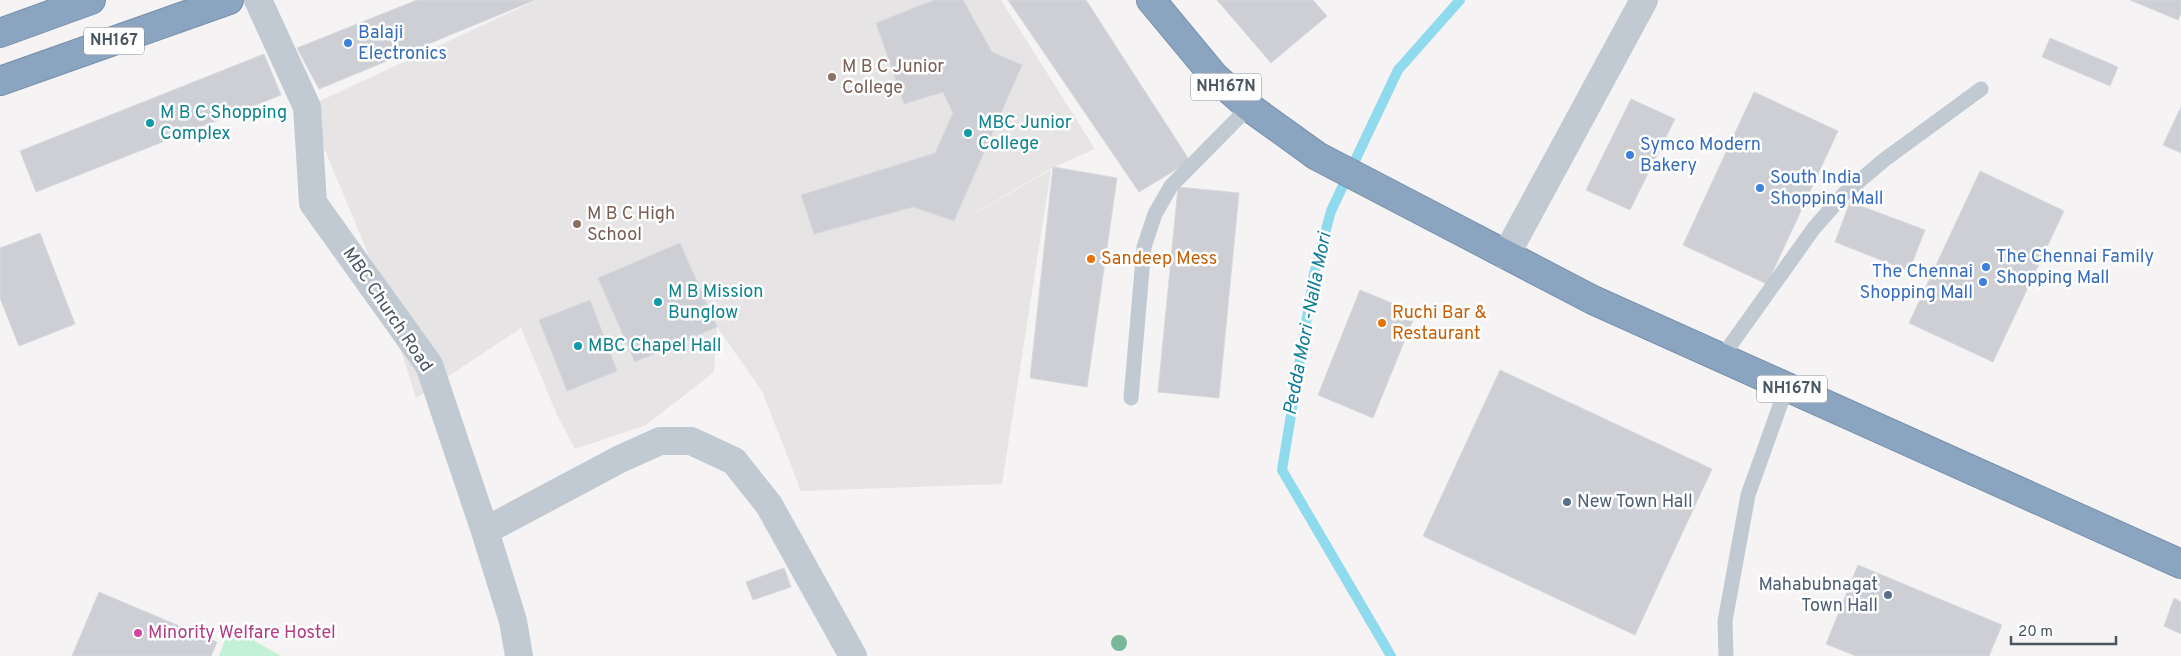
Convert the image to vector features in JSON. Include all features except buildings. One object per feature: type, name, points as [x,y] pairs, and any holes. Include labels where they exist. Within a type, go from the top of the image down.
[{"type":"highway","name":"NH167","points":[[0,33],[91,0]]},
{"type":"highway","name":"NH167","points":[[0,81],[229,0]]},
{"type":"highway","name":"NH167N","points":[[1151,0],[1215,77],[1249,107],[1317,156],[1593,300],[2181,564]]},
{"type":"street","name":"MBC Church Road","points":[[258,0],[307,107],[313,203],[429,365],[513,621],[518,656]]},
{"type":"street","points":[[1506,255],[1644,0]]},
{"type":"street","points":[[485,531],[620,459],[660,441],[691,441],[734,460],[769,505],[853,656]]},
{"type":"lane","points":[[1722,357],[1814,228],[1845,193],[1884,160],[1981,89]]},
{"type":"lane","points":[[1131,398],[1144,247],[1155,214],[1171,186],[1249,107]]},
{"type":"lane","points":[[1726,656],[1725,621],[1748,496],[1787,386]]},
{"type":"shaded area","name":"M B C High School","points":[[537,0],[1001,0],[1095,149],[1052,168],[945,230],[1051,170],[1002,484],[801,491],[762,391],[717,327],[714,372],[646,425],[575,449],[557,415],[521,328],[416,398],[377,275],[307,107]]},
{"type":"green space","points":[[230,627],[281,656],[219,656]]},
{"type":"waterway","name":"Pedda Mori -Nalla Mori","points":[[1391,656],[1282,470],[1314,274],[1331,211],[1398,70],[1460,0]]},
{"type":"place","name":"Balaji Electronics","points":[[348,43]]},
{"type":"place","name":"M B C Junior College","points":[[832,77]]},
{"type":"place","name":"M B C Shopping Complex","points":[[150,123]]},
{"type":"place","name":"MBC Junior College","points":[[968,133]]},
{"type":"place","name":"Symco Modern Bakery","points":[[1630,155]]},
{"type":"place","name":"South India Shopping Mall","points":[[1760,188]]},
{"type":"place","name":"M B C High School","points":[[577,224]]},
{"type":"place","name":"Sandeep Mess","points":[[1091,259]]},
{"type":"place","name":"The Chennai Family Shopping Mall","points":[[1986,267]]},
{"type":"place","name":"The Chennai Shopping Mall","points":[[1983,282]]},
{"type":"place","name":"M B Mission Bunglow","points":[[658,302]]},
{"type":"place","name":"Ruchi Bar & Restaurant","points":[[1382,323]]},
{"type":"place","name":"MBC Chapel Hall","points":[[578,346]]},
{"type":"place","name":"New Town Hall","points":[[1567,502]]},
{"type":"place","name":"Mahabubnagat Town Hall","points":[[1888,595]]},
{"type":"place","name":"Minority Welfare Hostel","points":[[138,633]]}]
